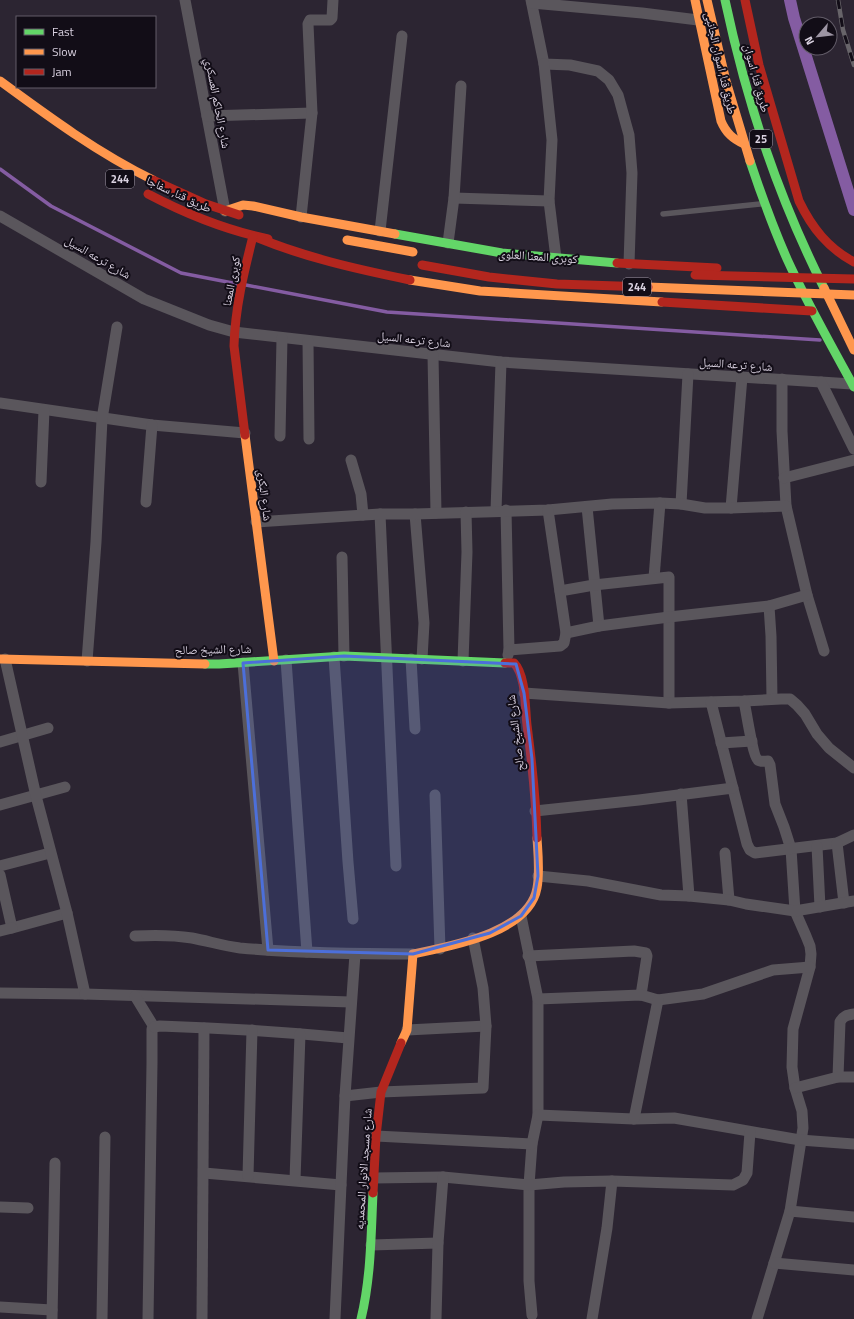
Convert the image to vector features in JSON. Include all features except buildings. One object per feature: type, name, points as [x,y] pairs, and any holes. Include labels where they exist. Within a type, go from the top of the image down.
[{"type":"main road","name":"طريق قنا, اسوان الجانبى","points":[[694,0],[722,125],[729,136],[744,144]]},
{"type":"main road","name":"25","points":[[707,0],[733,108],[764,204],[793,272],[812,311],[853,385]]},
{"type":"main road","name":"طريق قنا, اسوان","points":[[725,0],[754,119],[772,171],[816,272]]},
{"type":"main road","points":[[745,0],[760,65],[799,201],[807,218],[818,235],[832,249],[854,262]]},
{"type":"main road","name":"طريق قنا, سفاجا","points":[[0,81],[46,116],[108,156],[174,191],[225,211]]},
{"type":"main road","name":"طريق قنا, سفاجا","points":[[140,189],[188,213],[253,236]]},
{"type":"main road","points":[[225,211],[243,205],[301,217],[502,253],[556,258],[626,268],[816,272]]},
{"type":"main road","name":"244","points":[[225,211],[245,217]]},
{"type":"main road","points":[[253,236],[294,253],[316,259],[401,278],[447,286],[480,290],[812,311]]},
{"type":"main road","name":"244","points":[[253,236],[306,245]]},
{"type":"main road","name":"كوبرى المعنا","points":[[234,332],[247,260],[253,236]]},
{"type":"main road","points":[[337,238],[425,254]]},
{"type":"main road","name":"كوبرى المعنا العلوى","points":[[418,264],[489,277],[557,284],[854,295]]},
{"type":"main road","name":"244","points":[[626,268],[854,279]]},
{"type":"main road","name":"25","points":[[816,272],[854,350]]},
{"type":"main road","name":"شارع البكرى","points":[[234,332],[234,346],[274,661]]},
{"type":"main road","name":"شارع الشيخ صالح","points":[[3,659],[219,664],[339,657],[514,663],[517,666],[524,692],[532,758],[538,876],[534,898],[529,908],[521,916],[490,933],[440,949],[413,954]]},
{"type":"main road","name":"شارع مسجد الانوار المحمديه","points":[[362,1319],[371,1245],[376,1136],[381,1092],[407,1030],[413,954]]},
{"type":"street","name":"شارع الحاكم العسكري","points":[[185,0],[225,211]]},
{"type":"street","points":[[301,217],[312,113],[308,22],[314,19],[330,20],[332,18],[333,0]]},
{"type":"street","points":[[556,258],[549,201],[552,140],[544,64],[531,2],[698,20]]},
{"type":"street","points":[[380,231],[402,36]]},
{"type":"street","points":[[544,64],[570,65],[598,72],[609,80],[618,95],[629,135],[632,173],[626,268]]},
{"type":"street","points":[[448,243],[454,198],[461,86]]},
{"type":"street","points":[[207,116],[312,113]]},
{"type":"street","points":[[454,198],[549,201]]},
{"type":"street","name":"شارع ترعه السيل","points":[[0,216],[144,299],[209,325],[234,332],[501,362],[782,379],[853,385]]},
{"type":"street","points":[[87,661],[96,542],[102,418],[117,327]]},
{"type":"street","points":[[280,436],[282,338]]},
{"type":"street","points":[[308,341],[309,439]]},
{"type":"street","points":[[433,355],[436,513]]},
{"type":"street","points":[[501,362],[501,510],[509,650],[506,662]]},
{"type":"street","points":[[681,504],[688,374]]},
{"type":"street","points":[[731,508],[742,377]]},
{"type":"street","points":[[782,379],[782,431],[786,506],[807,595],[824,651]]},
{"type":"street","points":[[821,382],[854,449]]},
{"type":"street","points":[[0,403],[152,425],[245,433]]},
{"type":"street","points":[[41,482],[44,410]]},
{"type":"street","points":[[146,502],[152,425]]},
{"type":"street","points":[[351,460],[361,494],[363,515]]},
{"type":"street","points":[[784,478],[854,460]]},
{"type":"street","points":[[654,578],[660,503]]},
{"type":"street","points":[[256,522],[380,514],[548,510],[587,506],[660,503],[681,504],[705,508],[786,506]]},
{"type":"street","points":[[587,506],[598,626]]},
{"type":"street","points":[[509,650],[560,646],[564,643],[566,634],[548,510]]},
{"type":"street","points":[[464,661],[466,512]]},
{"type":"street","points":[[380,514],[396,866]]},
{"type":"street","points":[[415,514],[424,623],[417,659],[415,729]]},
{"type":"street","points":[[342,557],[339,657],[348,862],[353,920]]},
{"type":"street","points":[[560,591],[594,585],[669,577],[669,703]]},
{"type":"street","points":[[566,634],[598,626],[769,606],[807,595]]},
{"type":"street","points":[[769,606],[772,699]]},
{"type":"street","points":[[3,659],[50,853],[67,914],[85,994]]},
{"type":"street","points":[[286,660],[307,952]]},
{"type":"street","points":[[242,662],[268,950]]},
{"type":"street","points":[[524,692],[669,703],[790,699],[805,714],[816,734],[854,768]]},
{"type":"street","points":[[744,701],[756,758],[759,761],[768,761],[770,765],[775,804],[791,849],[795,911],[810,946],[811,954],[810,967],[793,1029],[792,1067],[795,1088],[802,1111],[803,1128],[790,1211],[757,1319]]},
{"type":"street","points":[[711,702],[747,844],[750,850],[755,853],[817,846],[837,843],[854,835]]},
{"type":"street","points":[[0,742],[48,728]]},
{"type":"street","points":[[721,743],[752,741]]},
{"type":"street","points":[[0,805],[65,787]]},
{"type":"street","points":[[535,810],[733,788]]},
{"type":"street","points":[[681,794],[689,896]]},
{"type":"street","points":[[435,795],[440,949]]},
{"type":"street","points":[[538,876],[588,881],[661,895],[729,900],[795,911],[849,902],[837,843]]},
{"type":"street","points":[[817,846],[820,907]]},
{"type":"street","points":[[0,866],[50,853]]},
{"type":"street","points":[[725,853],[729,900]]},
{"type":"street","points":[[0,875],[12,928]]},
{"type":"street","points":[[0,931],[67,914]]},
{"type":"street","points":[[521,916],[538,999],[538,1115],[532,1144],[529,1185],[529,1281],[532,1315]]},
{"type":"street","name":"شارع الشيخ صالح","points":[[135,936],[163,935],[184,937],[228,946],[268,950],[355,954],[413,954]]},
{"type":"street","points":[[345,1096],[381,1092],[483,1088],[486,1026],[483,988],[473,938]]},
{"type":"street","points":[[528,956],[634,951],[644,952],[647,956],[641,995]]},
{"type":"street","points":[[335,1319],[348,1038],[355,954]]},
{"type":"street","points":[[538,999],[641,995],[658,1000],[703,994],[773,970],[810,967]]},
{"type":"street","points":[[0,993],[351,1002]]},
{"type":"street","points":[[135,996],[154,1027]]},
{"type":"street","points":[[634,1119],[658,1000]]},
{"type":"street","points":[[838,1078],[840,1022],[842,1017],[854,1014]]},
{"type":"street","points":[[407,1030],[486,1026]]},
{"type":"street","points":[[154,1027],[252,1030],[348,1038]]},
{"type":"street","points":[[148,1319],[151,1070],[152,1029],[154,1027]]},
{"type":"street","points":[[202,1319],[204,1028]]},
{"type":"street","points":[[248,1176],[252,1030]]},
{"type":"street","points":[[295,1180],[300,1034]]},
{"type":"street","points":[[795,1088],[838,1078],[854,1077]]},
{"type":"street","points":[[538,1115],[634,1119],[674,1118],[800,1140],[854,1144]]},
{"type":"street","points":[[374,1178],[443,1177],[529,1185],[564,1182],[612,1181],[733,1185],[743,1180],[747,1173],[750,1132]]},
{"type":"street","points":[[376,1136],[532,1144]]},
{"type":"street","points":[[102,1319],[105,1137]]},
{"type":"street","points":[[0,1307],[52,1315],[55,1163]]},
{"type":"street","points":[[204,1173],[341,1185]]},
{"type":"street","points":[[436,1319],[438,1243],[443,1177]]},
{"type":"street","points":[[592,1319],[607,1228],[612,1181]]},
{"type":"street","points":[[0,1207],[28,1208]]},
{"type":"street","points":[[790,1211],[854,1217]]},
{"type":"street","points":[[371,1245],[438,1243]]},
{"type":"street","points":[[774,1263],[854,1270]]},
{"type":"lane","points":[[663,214],[764,204]]},
{"type":"highlighted area","points":[[344,656],[516,664],[524,693],[532,759],[538,876],[534,898],[521,916],[490,933],[413,954],[268,950],[243,663]]},
{"type":"waterway","points":[[790,0],[794,18],[854,210]]},
{"type":"waterway","points":[[0,169],[51,206],[181,273],[238,284]]},
{"type":"waterway","points":[[246,285],[387,312],[820,340]]},
{"type":"railway","points":[[838,0],[843,30],[854,65]]},
{"type":"traffic: fast","points":[[725,0],[743,75],[765,147],[792,218],[824,288]]},
{"type":"traffic: fast","points":[[750,161],[767,210],[787,259],[811,308],[854,387]]},
{"type":"traffic: fast","points":[[395,234],[502,253],[617,263]]},
{"type":"traffic: fast","points":[[205,664],[344,656],[505,663]]},
{"type":"traffic: fast","points":[[361,1319],[369,1272],[373,1193]]},
{"type":"traffic: slow","points":[[695,0],[721,121],[730,135],[744,144]]},
{"type":"traffic: slow","points":[[707,0],[726,81],[750,161]]},
{"type":"traffic: slow","points":[[0,81],[55,121],[93,146],[153,180]]},
{"type":"traffic: slow","points":[[225,211],[243,205],[253,206],[301,217],[395,234]]},
{"type":"traffic: slow","points":[[347,240],[413,252]]},
{"type":"traffic: slow","points":[[410,280],[480,291],[662,302]]},
{"type":"traffic: slow","points":[[648,287],[854,295]]},
{"type":"traffic: slow","points":[[824,288],[854,350]]},
{"type":"traffic: slow","points":[[245,435],[274,661]]},
{"type":"traffic: slow","points":[[0,659],[205,664]]},
{"type":"traffic: slow","points":[[401,1043],[407,1030],[413,954],[447,947],[486,935],[504,927],[520,916],[531,903],[537,888],[539,869],[537,838]]},
{"type":"traffic: jam","points":[[745,0],[759,65],[799,201],[809,220],[829,244],[854,262]]},
{"type":"traffic: jam","points":[[153,180],[206,204],[239,215]]},
{"type":"traffic: jam","points":[[148,194],[206,221],[268,239]]},
{"type":"traffic: jam","points":[[245,435],[234,346],[238,304],[253,236]]},
{"type":"traffic: jam","points":[[253,236],[330,262],[410,280]]},
{"type":"traffic: jam","points":[[617,263],[717,268]]},
{"type":"traffic: jam","points":[[422,265],[489,277],[557,284],[648,287]]},
{"type":"traffic: jam","points":[[695,275],[854,279]]},
{"type":"traffic: jam","points":[[662,302],[812,311]]},
{"type":"traffic: jam","points":[[505,663],[514,663],[518,668],[523,683],[534,782],[537,838]]},
{"type":"traffic: jam","points":[[373,1193],[376,1136],[381,1092],[401,1043]]}]
